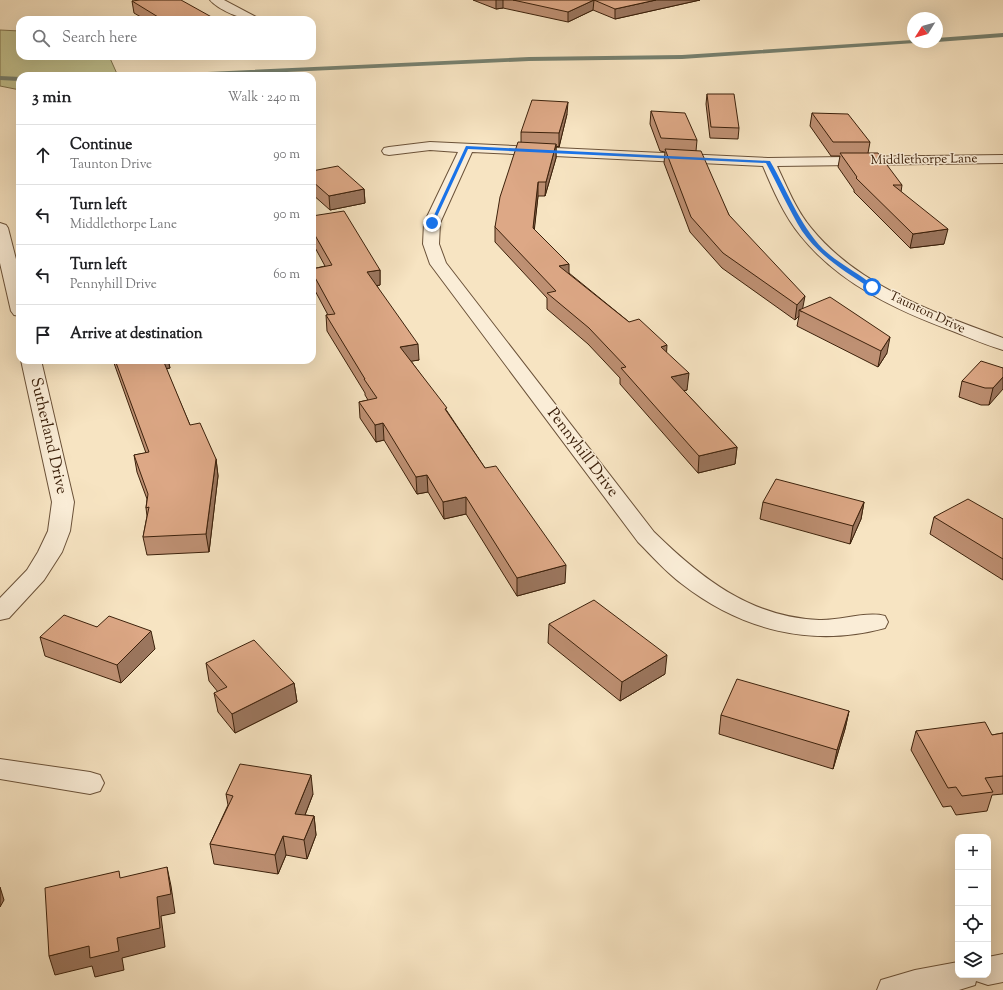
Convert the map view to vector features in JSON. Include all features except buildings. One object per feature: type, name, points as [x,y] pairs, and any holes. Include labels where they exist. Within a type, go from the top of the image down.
[{"type":"street","points":[[216,0],[228,8],[247,16]]},
{"type":"street","name":"Middlethorpe Lane","points":[[389,151],[430,146],[768,162],[1003,159]]},
{"type":"street","name":"Pennyhill Drive","points":[[466,148],[432,223],[430,233],[431,249],[438,264],[646,537],[677,568],[705,589],[743,610],[772,621],[810,628],[836,629],[876,622]]},
{"type":"street","name":"Taunton Drive","points":[[768,162],[805,231],[822,250],[839,264],[872,287],[900,302],[957,328],[1003,344]]},
{"type":"street","points":[[0,228],[16,294]]},
{"type":"street","name":"Sutherland Drive","points":[[0,612],[36,575],[47,558],[59,532],[63,502],[32,364]]},
{"type":"street","points":[[0,769],[90,783]]},
{"type":"street","points":[[991,970],[1003,968]]},
{"type":"street","points":[[893,990],[955,976]]},
{"type":"shaded area","points":[[0,30],[16,31],[16,60],[111,60],[116,72],[16,72],[16,89],[0,86]]},
{"type":"waterway","points":[[943,40],[1003,35]]},
{"type":"waterway","points":[[250,72],[529,59],[682,57],[907,42]]},
{"type":"waterway","points":[[0,78],[16,79]]},
{"type":"route","points":[[432,223],[466,148],[768,162],[805,231],[822,250],[872,287]]}]
